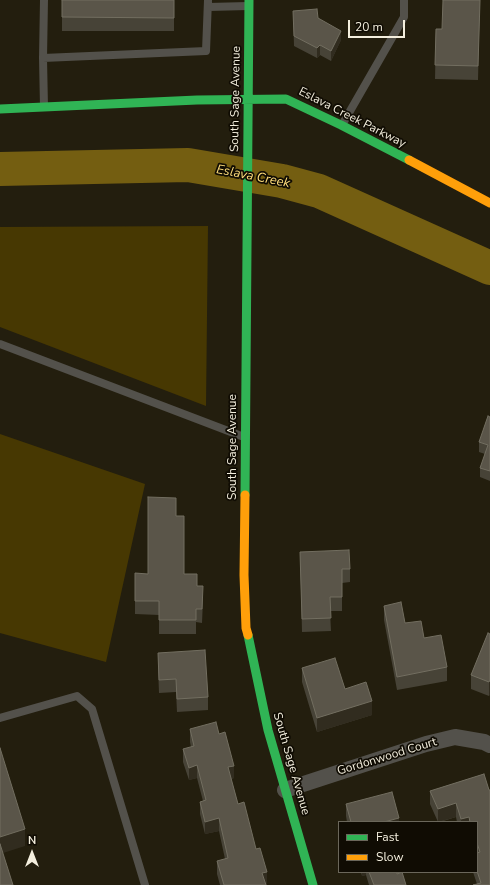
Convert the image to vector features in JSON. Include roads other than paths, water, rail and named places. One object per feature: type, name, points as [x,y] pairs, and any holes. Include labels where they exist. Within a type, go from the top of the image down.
[{"type":"street","name":"South Sage Avenue","points":[[249,3],[244,575],[246,628],[268,730],[313,885]]},
{"type":"street","name":"Eslava Creek Parkway","points":[[0,108],[197,100],[286,99],[341,125],[490,203]]},
{"type":"street","name":"Gordonwood Court","points":[[285,790],[426,744],[455,737],[484,742],[490,745]]},
{"type":"lane","points":[[44,0],[44,107]]},
{"type":"lane","points":[[341,125],[404,18],[404,0]]},
{"type":"lane","points":[[43,58],[206,51],[208,3],[249,3]]},
{"type":"lane","points":[[0,344],[245,437]]},
{"type":"lane","points":[[0,718],[77,696],[92,709],[145,885]]},
{"type":"waterway","name":"Eslava Creek","points":[[0,169],[188,165],[282,181],[319,191],[490,268]]}]
